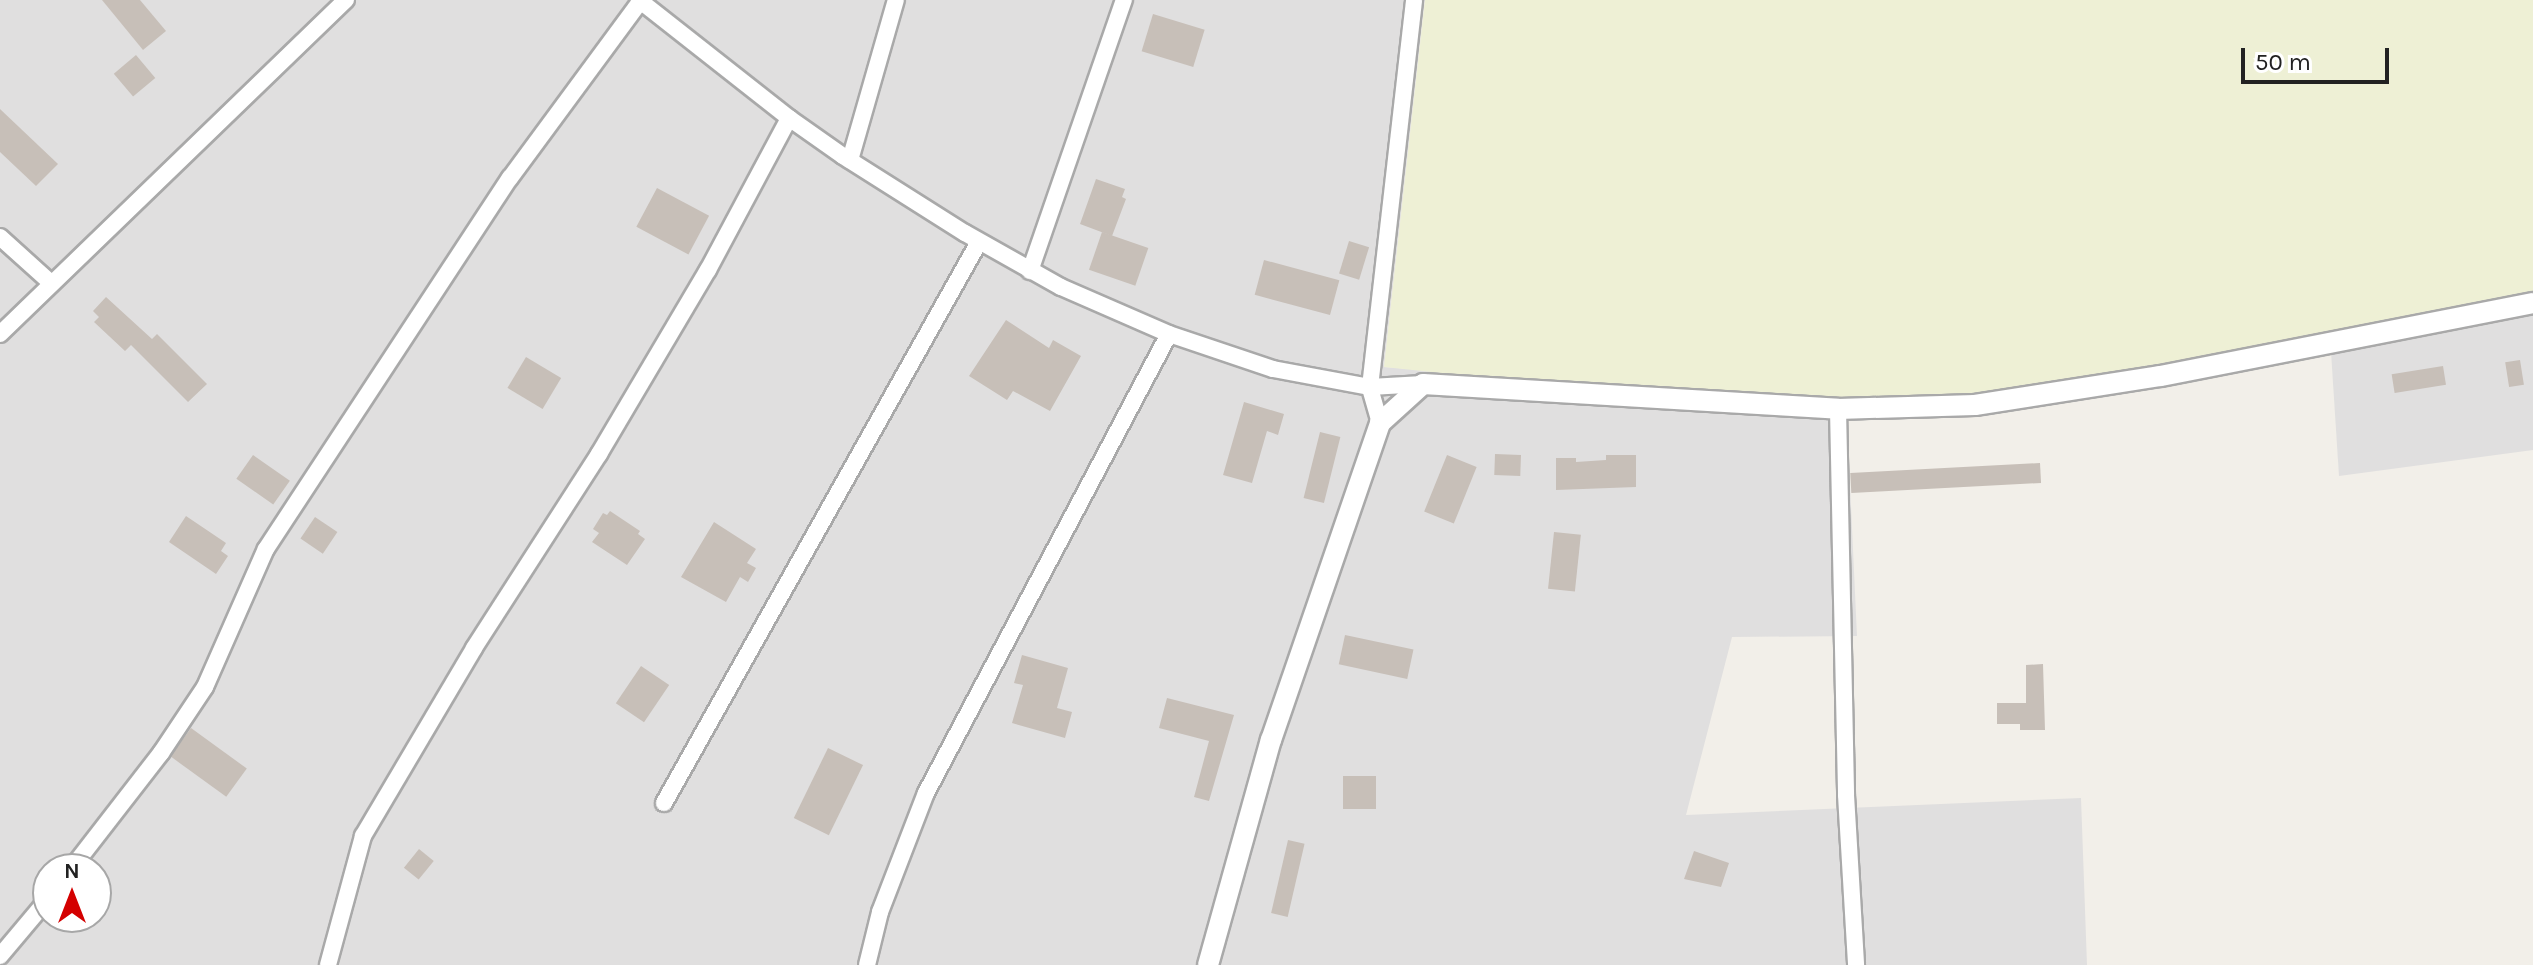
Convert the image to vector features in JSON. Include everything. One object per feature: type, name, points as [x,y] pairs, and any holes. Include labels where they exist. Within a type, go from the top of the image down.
[{"type":"street","points":[[0,334],[50,282],[346,0]]},
{"type":"street","points":[[83,853],[161,753],[205,687],[266,549],[510,178],[640,0],[789,118],[979,242],[1030,271],[1119,315],[1169,334],[1273,369],[1370,387],[1423,384],[1838,409],[1975,405],[2046,396],[2533,303]]},
{"type":"street","points":[[850,160],[896,0]]},
{"type":"street","points":[[1030,271],[1124,0]]},
{"type":"street","points":[[1380,423],[1370,387],[1414,0]]},
{"type":"street","points":[[328,965],[363,836],[474,648],[708,270],[789,118]]},
{"type":"street","points":[[0,237],[50,282]]},
{"type":"street","points":[[664,803],[979,242]]},
{"type":"street","points":[[867,965],[880,912],[926,793],[1169,334]]},
{"type":"street","points":[[1208,965],[1271,740],[1380,423],[1423,384]]},
{"type":"street","points":[[1838,409],[1846,795],[1856,965]]},
{"type":"street","points":[[0,956],[32,918]]},
{"type":"shaded area","points":[[0,0],[1425,0],[1384,367],[1713,392],[1846,398],[1857,636],[1732,637],[1686,815],[2081,798],[2087,965],[0,965]]},
{"type":"shaded area","points":[[2533,296],[2533,450],[2339,476],[2330,336]]},
{"type":"green space","points":[[1425,0],[2533,0],[2533,296],[2086,380],[1989,393],[1846,398],[1518,381],[1384,367]]},
{"type":"building","points":[[102,0],[140,0],[166,31],[143,50]]},
{"type":"building","points":[[1153,14],[1205,30],[1193,67],[1142,51]]},
{"type":"building","points":[[136,55],[155,78],[133,97],[114,74]]},
{"type":"building","points":[[0,109],[58,164],[36,186],[0,152]]},
{"type":"building","points":[[1096,179],[1125,189],[1122,197],[1126,199],[1112,236],[1080,224]]},
{"type":"building","points":[[657,188],[709,216],[688,255],[636,227]]},
{"type":"building","points":[[1102,232],[1148,248],[1135,286],[1089,270]]},
{"type":"building","points":[[1349,241],[1369,247],[1359,280],[1339,274]]},
{"type":"building","points":[[1264,260],[1339,280],[1330,315],[1255,295]]},
{"type":"building","points":[[106,297],[152,339],[157,334],[207,384],[188,402],[131,345],[125,351],[94,322],[99,317],[93,311]]},
{"type":"building","points":[[1006,320],[1049,348],[1053,340],[1081,356],[1050,411],[1013,391],[1007,400],[969,376]]},
{"type":"building","points":[[526,357],[561,378],[543,409],[507,388]]},
{"type":"building","points":[[2520,360],[2524,385],[2509,387],[2505,362]]},
{"type":"building","points":[[2443,366],[2446,385],[2395,393],[2392,374]]},
{"type":"building","points":[[1244,402],[1284,414],[1278,435],[1267,431],[1252,483],[1223,475]]},
{"type":"building","points":[[1320,432],[1340,437],[1324,503],[1304,498]]},
{"type":"building","points":[[1495,454],[1521,455],[1520,476],[1494,475]]},
{"type":"building","points":[[253,455],[290,481],[273,505],[236,479]]},
{"type":"building","points":[[1447,455],[1477,467],[1454,524],[1424,512]]},
{"type":"building","points":[[1606,455],[1636,455],[1636,487],[1556,490],[1556,458],[1576,458],[1576,462],[1606,460]]},
{"type":"building","points":[[2040,463],[2041,483],[1851,493],[1850,473]]},
{"type":"building","points":[[610,511],[640,531],[638,534],[645,539],[627,565],[592,542],[599,533],[593,529],[603,513],[607,515]]},
{"type":"building","points":[[186,516],[226,543],[221,551],[228,556],[216,574],[169,542]]},
{"type":"building","points":[[315,517],[337,532],[323,554],[300,539]]},
{"type":"building","points":[[714,522],[756,549],[747,563],[756,568],[748,582],[740,577],[726,602],[681,577]]},
{"type":"building","points":[[1554,532],[1581,535],[1575,592],[1548,589]]},
{"type":"building","points":[[1345,635],[1413,650],[1407,679],[1339,664]]},
{"type":"building","points":[[1022,655],[1068,668],[1057,708],[1072,712],[1065,738],[1012,723],[1023,685],[1014,683]]},
{"type":"building","points":[[2043,664],[2045,730],[2020,730],[2020,724],[1997,724],[1997,703],[2026,703],[2026,665]]},
{"type":"building","points":[[641,666],[669,685],[644,722],[616,703]]},
{"type":"building","points":[[1167,698],[1234,715],[1209,801],[1194,797],[1209,741],[1159,728]]},
{"type":"building","points":[[191,728],[247,769],[226,797],[170,756]]},
{"type":"building","points":[[828,748],[863,765],[829,835],[794,818]]},
{"type":"building","points":[[1343,776],[1376,776],[1376,809],[1343,809]]},
{"type":"building","points":[[1288,840],[1305,844],[1288,917],[1271,913]]},
{"type":"building","points":[[419,849],[434,861],[419,880],[404,868]]},
{"type":"building","points":[[1694,851],[1729,863],[1721,887],[1684,879]]}]
